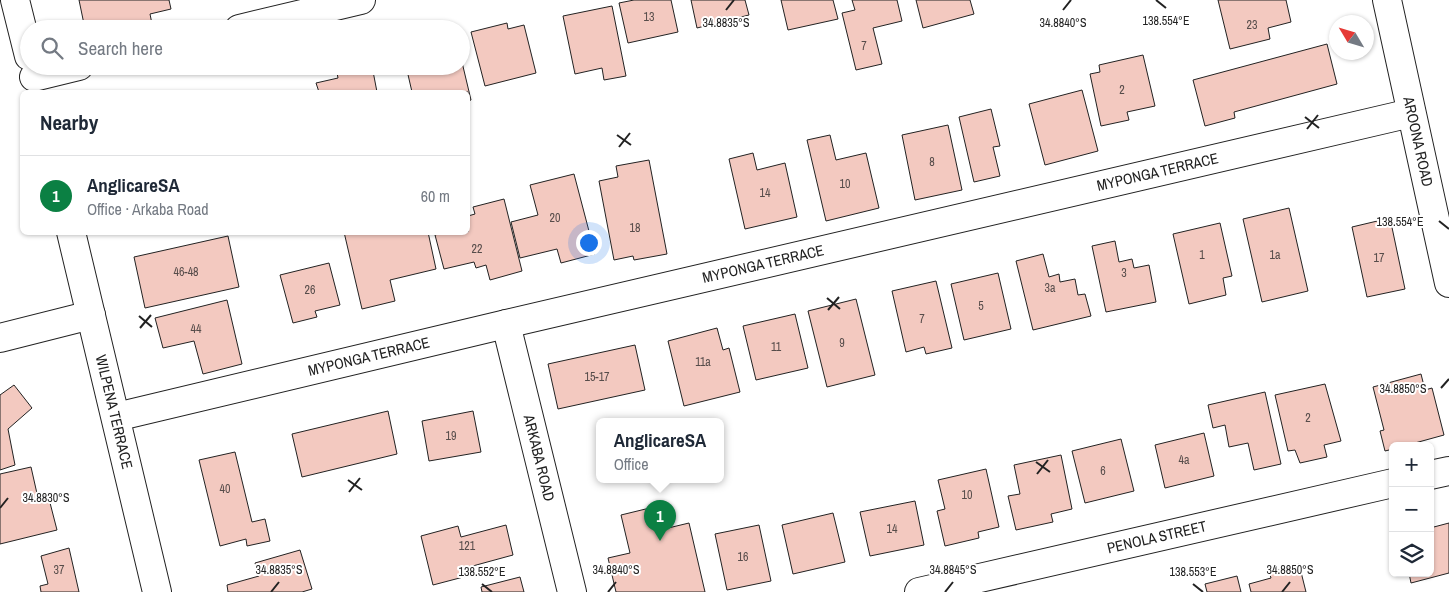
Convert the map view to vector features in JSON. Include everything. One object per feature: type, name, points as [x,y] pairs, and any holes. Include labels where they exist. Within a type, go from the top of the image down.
[{"type":"street","points":[[15,0],[20,20]]},
{"type":"street","points":[[277,20],[361,0]]},
{"type":"street","name":"AROONA ROAD","points":[[1387,0],[1449,283]]},
{"type":"street","name":"MYPONGA TERRACE","points":[[116,418],[506,324],[1411,113]]},
{"type":"street","name":"WILPENA TERRACE","points":[[72,235],[157,592]]},
{"type":"street","points":[[0,338],[91,315]]},
{"type":"street","name":"ARKABA ROAD","points":[[506,324],[572,592]]},
{"type":"street","points":[[1434,474],[1449,470]]},
{"type":"street","name":"PENOLA STREET","points":[[920,592],[1389,484]]},
{"type":"building","points":[[79,0],[169,0],[171,9],[150,14],[151,20],[83,20]]},
{"type":"building","points":[[634,0],[671,0],[678,32],[628,43],[619,3]]},
{"type":"building","points":[[691,0],[745,0],[749,15],[697,28]]},
{"type":"building","points":[[781,0],[833,0],[838,19],[788,30]]},
{"type":"building","points":[[852,0],[897,0],[902,21],[873,28],[882,64],[856,70],[842,13],[855,10]]},
{"type":"building","points":[[916,0],[970,0],[974,14],[923,28]]},
{"type":"building","points":[[1218,0],[1286,0],[1291,22],[1268,28],[1270,39],[1230,49]]},
{"type":"building","points":[[612,6],[626,76],[604,80],[602,68],[575,74],[563,16]]},
{"type":"building","points":[[507,23],[508,29],[524,25],[536,73],[485,86],[471,32]]},
{"type":"building","points":[[1327,44],[1329,60],[1331,60],[1337,84],[1234,112],[1235,118],[1205,126],[1193,80]]},
{"type":"building","points":[[1143,55],[1155,106],[1127,112],[1129,120],[1101,126],[1090,74],[1100,72],[1099,65]]},
{"type":"building","points":[[337,75],[374,75],[377,90],[318,90],[316,83],[338,78]]},
{"type":"building","points":[[408,75],[465,75],[469,90],[412,90]]},
{"type":"building","points":[[1082,90],[1098,151],[1045,165],[1029,104]]},
{"type":"building","points":[[991,109],[1000,146],[993,147],[1000,176],[974,182],[959,117]]},
{"type":"building","points":[[948,125],[962,190],[915,200],[902,135]]},
{"type":"building","points":[[830,135],[836,160],[866,153],[879,208],[826,221],[807,140]]},
{"type":"building","points":[[753,153],[757,170],[785,163],[797,217],[745,229],[729,159]]},
{"type":"building","points":[[649,160],[667,254],[634,260],[633,256],[614,260],[599,181],[618,177],[616,166]]},
{"type":"building","points":[[574,174],[595,254],[561,263],[557,249],[520,258],[511,222],[538,215],[530,185]]},
{"type":"building","points":[[504,199],[522,271],[490,280],[486,265],[476,268],[474,262],[444,269],[435,235],[470,235],[470,215],[475,214],[473,207]]},
{"type":"building","points":[[1289,208],[1308,291],[1262,302],[1243,219]]},
{"type":"building","points":[[1390,218],[1405,289],[1367,297],[1352,227]]},
{"type":"building","points":[[1220,223],[1232,276],[1223,278],[1226,295],[1189,304],[1173,234]]},
{"type":"building","points":[[345,235],[429,235],[436,269],[390,280],[395,301],[362,309]]},
{"type":"building","points":[[228,236],[239,287],[145,308],[134,257]]},
{"type":"building","points":[[1115,241],[1119,262],[1132,259],[1134,268],[1149,265],[1156,302],[1106,312],[1092,246]]},
{"type":"building","points":[[1043,254],[1049,277],[1059,274],[1060,282],[1075,279],[1078,295],[1085,294],[1091,316],[1033,330],[1016,261]]},
{"type":"building","points":[[329,263],[340,305],[315,311],[317,317],[293,323],[280,275]]},
{"type":"building","points":[[998,273],[1011,329],[964,340],[951,284]]},
{"type":"building","points":[[936,281],[952,348],[926,354],[924,347],[906,352],[892,291]]},
{"type":"building","points":[[856,299],[875,375],[827,387],[808,311]]},
{"type":"building","points":[[227,300],[242,364],[203,374],[194,341],[163,348],[155,318]]},
{"type":"building","points":[[795,314],[808,368],[756,380],[743,326]]},
{"type":"building","points":[[717,328],[723,350],[729,348],[740,392],[684,406],[668,341]]},
{"type":"building","points":[[635,345],[645,390],[558,409],[548,364]]},
{"type":"building","points":[[1421,374],[1425,390],[1432,388],[1444,435],[1419,442],[1389,442],[1389,450],[1385,451],[1380,431],[1384,430],[1373,387]]},
{"type":"building","points":[[1325,384],[1341,441],[1324,445],[1327,457],[1300,463],[1295,450],[1288,451],[1275,395]]},
{"type":"building","points":[[14,385],[32,408],[8,429],[15,465],[0,470],[0,395]]},
{"type":"building","points":[[1265,392],[1281,464],[1254,470],[1248,443],[1229,447],[1225,425],[1213,428],[1208,405]]},
{"type":"building","points":[[388,411],[397,454],[302,477],[292,434]]},
{"type":"building","points":[[473,411],[481,452],[429,461],[422,421]]},
{"type":"building","points":[[1204,433],[1214,476],[1165,488],[1155,445]]},
{"type":"building","points":[[1121,439],[1134,491],[1085,503],[1072,451]]},
{"type":"building","points":[[235,452],[252,522],[265,519],[270,541],[247,546],[246,539],[220,546],[199,460]]},
{"type":"building","points":[[1061,455],[1072,509],[1051,514],[1053,522],[1016,530],[1008,496],[1020,494],[1014,465]]},
{"type":"building","points":[[31,467],[38,498],[48,495],[57,530],[0,544],[0,474]]},
{"type":"building","points":[[986,469],[999,527],[978,532],[979,538],[945,546],[937,511],[945,509],[938,480]]},
{"type":"building","points":[[915,501],[924,545],[870,556],[860,512]]},
{"type":"building","points":[[658,506],[664,529],[689,523],[705,592],[616,592],[608,558],[630,553],[621,515]]},
{"type":"building","points":[[833,513],[845,562],[793,574],[782,525]]},
{"type":"building","points":[[1449,523],[1449,573],[1434,577],[1434,532],[1434,527]]},
{"type":"building","points":[[506,525],[513,555],[469,567],[471,575],[433,585],[421,536],[458,526],[461,537]]},
{"type":"building","points":[[759,525],[771,581],[727,590],[715,534]]},
{"type":"building","points":[[69,548],[79,592],[41,592],[40,586],[48,584],[41,556]]},
{"type":"building","points":[[300,550],[312,589],[302,592],[228,592],[227,585],[259,576],[255,563]]},
{"type":"building","points":[[1299,564],[1306,592],[1251,592],[1249,584],[1271,578],[1269,572]]},
{"type":"building","points":[[1237,576],[1241,592],[1207,592],[1205,584]]},
{"type":"building","points":[[520,577],[524,592],[482,592],[481,587]]},
{"type":"building","points":[[1410,577],[1434,577],[1411,583]]},
{"type":"place","name":"AnglicareSA","points":[[660,541]]}]
